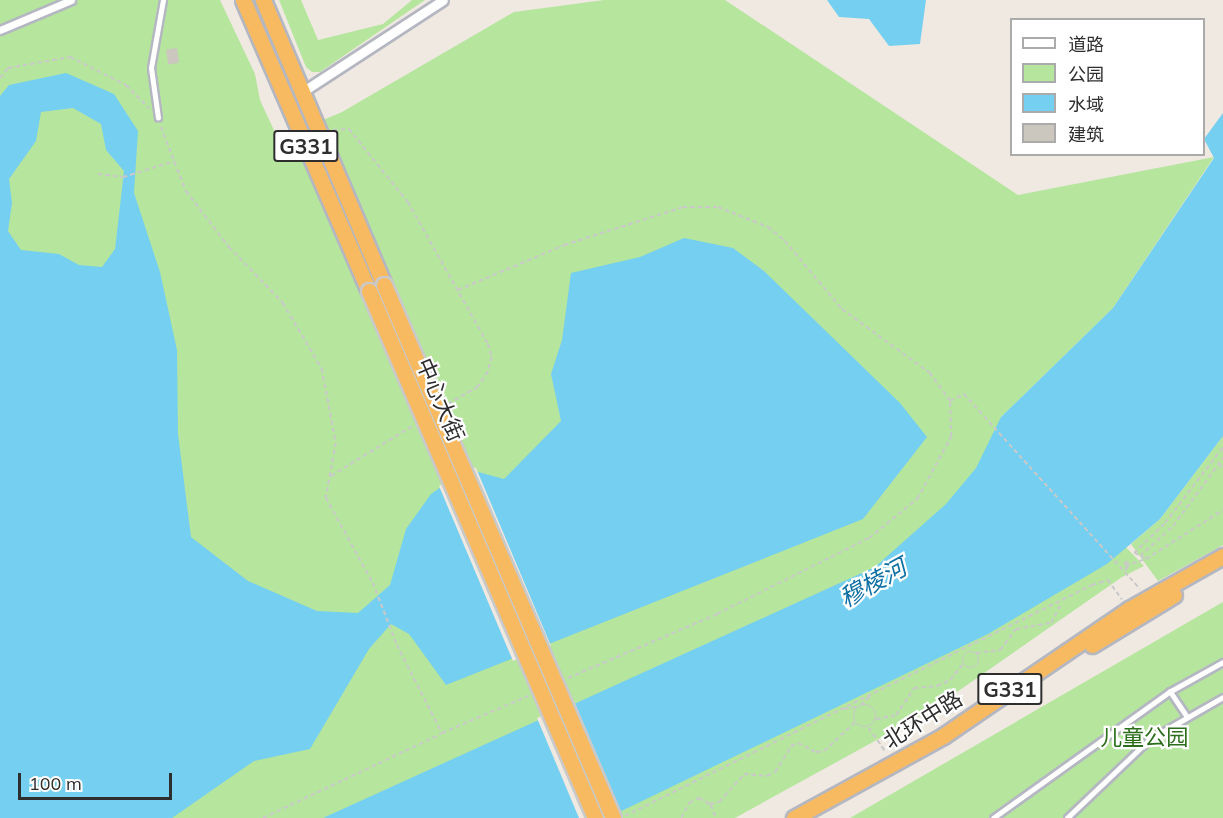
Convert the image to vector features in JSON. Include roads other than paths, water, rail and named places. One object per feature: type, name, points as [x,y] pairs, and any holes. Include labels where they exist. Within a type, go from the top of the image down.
[{"type":"highway","name":"中心大街","points":[[243,0],[595,818]]},
{"type":"highway","name":"中心大街","points":[[263,0],[384,285],[619,817]]},
{"type":"highway","name":"北环中路","points":[[794,818],[943,736],[1129,609],[1223,556]]},
{"type":"highway","name":"北环中路","points":[[815,818],[956,740],[1085,649],[1223,567]]},
{"type":"street","points":[[0,30],[71,0]]},
{"type":"street","points":[[302,92],[443,0]]},
{"type":"lane","points":[[158,118],[151,68],[163,0]]},
{"type":"lane","points":[[993,818],[1170,691],[1223,662]]},
{"type":"lane","points":[[1170,691],[1186,715]]},
{"type":"lane","points":[[1066,818],[1150,739],[1186,715],[1223,697]]},
{"type":"water","points":[[827,0],[926,0],[920,44],[889,46],[869,19],[839,17]]},
{"type":"water","points":[[66,73],[114,94],[138,131],[134,193],[160,272],[177,350],[178,434],[191,537],[248,581],[317,611],[358,613],[390,585],[406,529],[431,494],[467,469],[504,479],[561,421],[551,374],[562,340],[571,273],[640,257],[684,238],[733,248],[764,271],[900,403],[927,437],[863,519],[446,685],[409,634],[391,624],[369,649],[310,749],[254,761],[172,818],[0,818],[0,96],[9,85]],"holes":[[[73,108],[101,124],[106,150],[124,171],[115,249],[102,267],[79,265],[59,254],[21,250],[8,231],[12,203],[9,179],[36,141],[41,112]]]},
{"type":"water","name":"穆棱河","points":[[1223,113],[1223,436],[1160,519],[1107,564],[988,634],[607,818],[323,818],[875,567],[946,504],[976,468],[1001,417],[1113,308],[1214,158],[1205,138]]},
{"type":"park label","name":"儿童公园","points":[[1144,738]]}]
